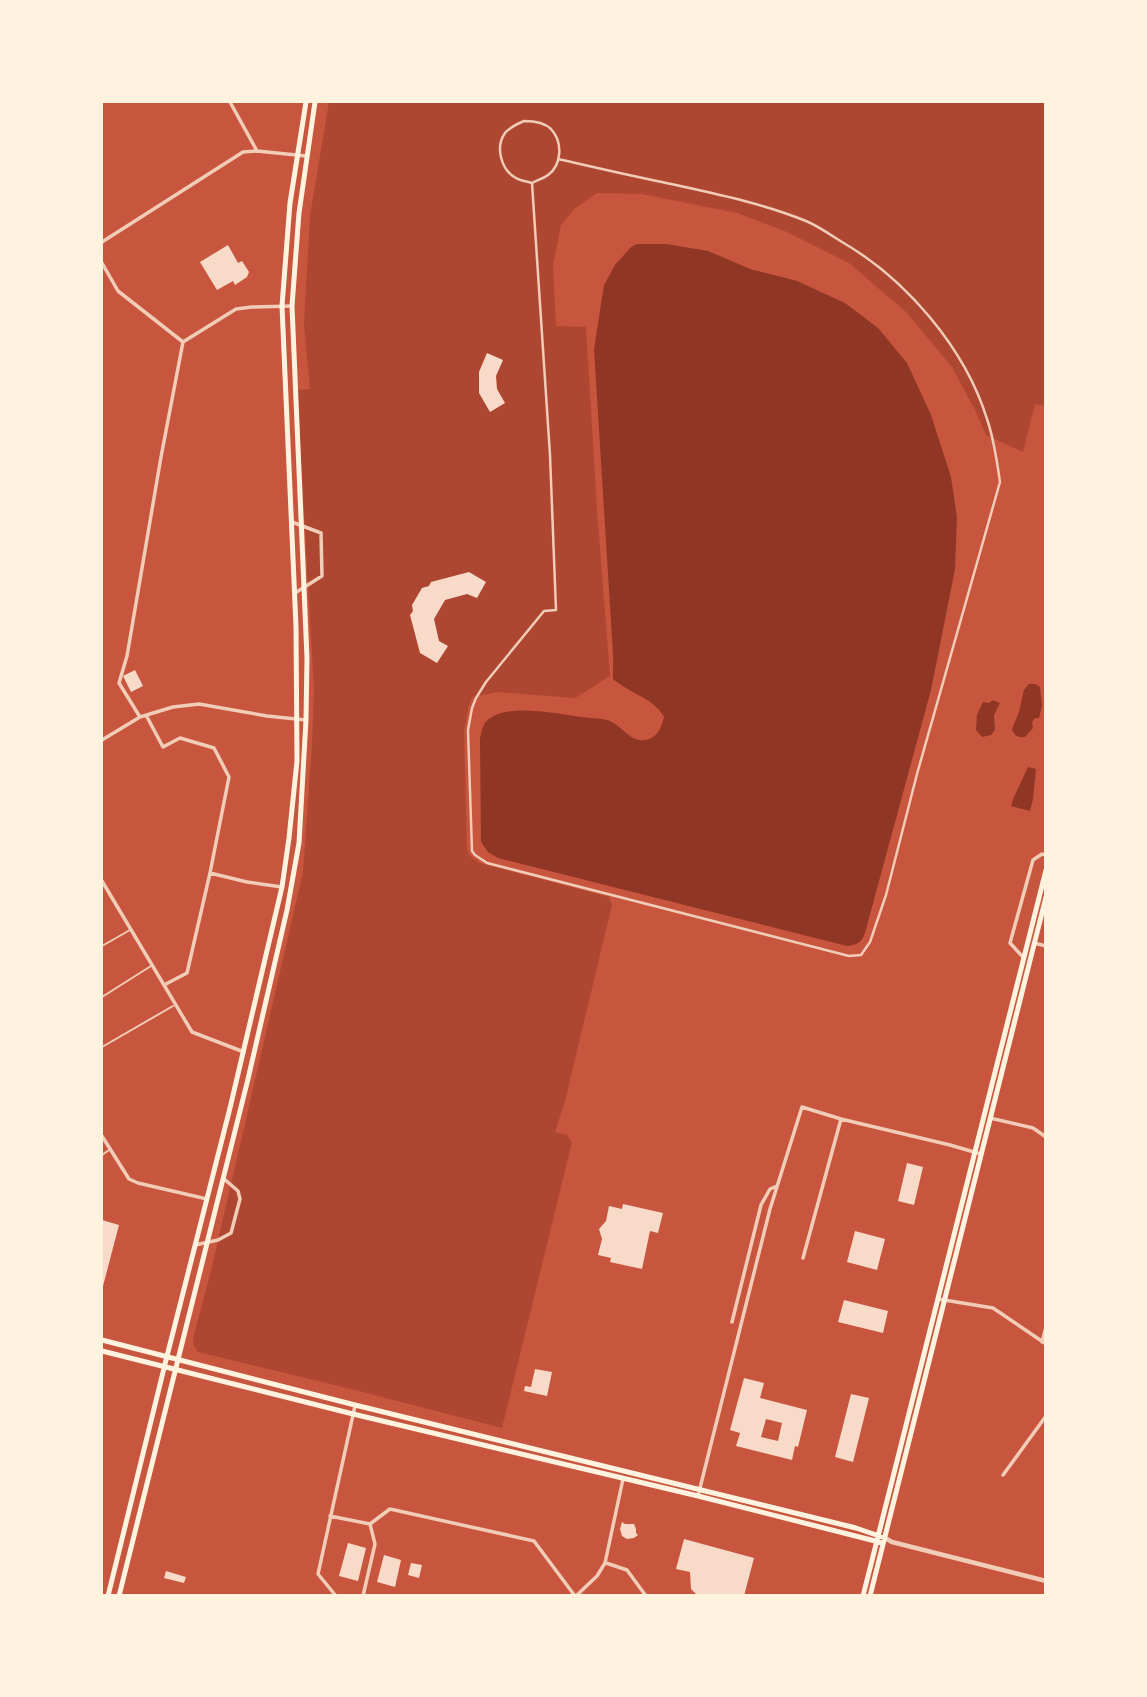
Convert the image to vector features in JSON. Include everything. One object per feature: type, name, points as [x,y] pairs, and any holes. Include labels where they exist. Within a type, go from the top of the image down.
[{"type":"main road","points":[[108,1595],[244,1052],[282,887],[289,838],[297,761],[295,593],[282,306],[290,203],[306,102]]},
{"type":"main road","points":[[118,1595],[248,1079],[294,875],[302,802],[307,658],[292,306],[296,235],[315,102]]},
{"type":"main road","points":[[978,1153],[990,1118],[1045,870]]},
{"type":"main road","points":[[863,1595],[978,1153],[1024,958],[1034,943],[1045,897]]},
{"type":"main road","points":[[870,1595],[941,1299]]},
{"type":"main road","points":[[102,1340],[856,1528],[876,1539]]},
{"type":"main road","points":[[102,1351],[884,1541]]},
{"type":"street","points":[[230,102],[257,151]]},
{"type":"street","points":[[524,121],[543,124],[557,139],[558,159],[549,175],[532,183],[514,177],[500,158],[500,146],[506,133],[524,121]]},
{"type":"street","points":[[102,242],[243,152],[306,156]]},
{"type":"street","points":[[532,183],[550,455],[556,610],[544,611],[486,682],[472,708],[468,730],[472,851],[487,863],[536,877],[849,956],[860,955],[867,949],[886,895],[917,774],[1000,482],[997,457],[987,419],[972,383],[929,316],[910,293],[853,248],[808,222],[741,199],[558,159]]},
{"type":"street","points":[[102,263],[118,291],[183,342]]},
{"type":"street","points":[[164,985],[187,973],[229,777],[214,748],[180,738],[163,747],[119,683],[127,656],[161,457],[183,342],[236,309],[292,306]]},
{"type":"street","points":[[292,522],[321,533],[322,576],[295,593]]},
{"type":"street","points":[[102,740],[143,716],[173,706],[199,704],[306,720]]},
{"type":"street","points":[[1024,958],[1010,943],[1032,860],[1045,855]]},
{"type":"street","points":[[210,873],[282,887]]},
{"type":"street","points":[[102,881],[104,891],[192,1032],[244,1052]]},
{"type":"street","points":[[1034,943],[1045,946]]},
{"type":"street","points":[[698,1496],[777,1186],[802,1107],[978,1153]]},
{"type":"street","points":[[990,1118],[1033,1128],[1045,1137]]},
{"type":"street","points":[[803,1258],[841,1119]]},
{"type":"street","points":[[102,1136],[130,1179],[207,1199]]},
{"type":"street","points":[[195,1245],[218,1240],[231,1233],[240,1199],[238,1191],[223,1178]]},
{"type":"street","points":[[732,1322],[761,1205],[769,1189],[777,1186]]},
{"type":"street","points":[[941,1299],[993,1308],[1044,1343]]},
{"type":"street","points":[[1044,1343],[1045,1327]]},
{"type":"street","points":[[336,1595],[318,1574],[355,1405]]},
{"type":"street","points":[[1003,1475],[1045,1416]]},
{"type":"street","points":[[330,1516],[370,1524],[390,1509],[534,1541],[575,1595],[597,1576],[605,1563],[625,1470]]},
{"type":"street","points":[[363,1595],[375,1544],[370,1524]]},
{"type":"street","points":[[884,1541],[1045,1581]]},
{"type":"street","points":[[605,1563],[626,1570],[646,1595]]},
{"type":"lane","points":[[102,946],[130,930]]},
{"type":"lane","points":[[102,996],[152,965]]},
{"type":"lane","points":[[102,1047],[176,1004]]},
{"type":"lane","points":[[102,1155],[110,1150]]},
{"type":"shaded area","points":[[329,102],[1045,102],[1045,406],[1035,404],[1023,452],[986,435],[952,367],[906,312],[849,263],[787,232],[737,213],[642,194],[597,193],[574,209],[561,225],[553,266],[556,326],[586,327],[610,676],[575,698],[498,692],[473,697],[464,732],[467,849],[470,856],[480,863],[609,897],[612,905],[565,1101],[555,1132],[567,1135],[572,1142],[502,1428],[198,1352],[194,1346],[193,1338],[211,1271],[303,872],[314,689],[297,390],[310,389],[304,324],[310,216]]},
{"type":"shaded area","points":[[637,244],[666,244],[708,251],[750,269],[797,281],[845,303],[878,328],[907,363],[931,415],[951,477],[957,517],[955,569],[931,690],[865,933],[855,945],[847,946],[498,858],[488,852],[481,842],[480,739],[484,725],[493,717],[515,711],[541,711],[603,719],[612,722],[635,739],[645,740],[656,735],[664,717],[648,700],[613,679],[594,349],[604,285],[615,265]]},
{"type":"shaded area","points":[[1029,684],[1040,687],[1042,706],[1039,718],[1032,722],[1033,728],[1025,737],[1021,737],[1015,735],[1012,729],[1024,690]]},
{"type":"shaded area","points":[[993,700],[1000,703],[994,715],[995,730],[991,735],[982,737],[976,730],[977,715],[983,702],[989,703]]},
{"type":"shaded area","points":[[1028,767],[1036,769],[1030,811],[1011,806]]},
{"type":"building","points":[[228,245],[238,263],[242,261],[249,272],[247,277],[235,285],[233,281],[217,290],[200,262]]},
{"type":"building","points":[[487,353],[503,360],[496,376],[497,389],[505,403],[490,412],[479,393],[479,372]]},
{"type":"building","points":[[469,572],[486,582],[477,598],[467,594],[445,600],[434,619],[439,641],[448,646],[437,663],[420,653],[410,615],[413,611],[412,605],[422,588],[429,586],[431,582]]},
{"type":"building","points":[[135,670],[143,686],[131,692],[123,676]]},
{"type":"building","points":[[907,1163],[923,1167],[914,1205],[898,1201]]},
{"type":"building","points":[[623,1204],[663,1213],[658,1233],[650,1231],[642,1269],[610,1262],[611,1258],[598,1255],[602,1239],[599,1229],[606,1221],[609,1206],[622,1209]]},
{"type":"building","points":[[102,1220],[119,1225],[102,1290]]},
{"type":"building","points":[[855,1231],[885,1239],[877,1270],[847,1262]]},
{"type":"building","points":[[844,1300],[888,1311],[883,1333],[838,1322]]},
{"type":"building","points":[[535,1369],[552,1372],[547,1396],[524,1391],[525,1386],[531,1387]]},
{"type":"building","points":[[744,1378],[764,1383],[760,1398],[807,1410],[792,1460],[736,1446],[740,1433],[730,1430]],"holes":[[[766,1419],[782,1423],[778,1441],[761,1437]]]},
{"type":"building","points":[[851,1394],[869,1398],[853,1462],[835,1457]]},
{"type":"building","points":[[622,1522],[634,1524],[638,1535],[627,1539],[622,1536]]},
{"type":"building","points":[[684,1539],[754,1558],[744,1596],[698,1596],[691,1589],[690,1572],[676,1569]]},
{"type":"building","points":[[348,1543],[366,1548],[358,1581],[339,1576]]},
{"type":"building","points":[[384,1555],[401,1560],[395,1587],[377,1582]]},
{"type":"building","points":[[411,1563],[422,1565],[419,1578],[408,1575]]},
{"type":"building","points":[[166,1571],[186,1577],[184,1583],[164,1578]]}]
